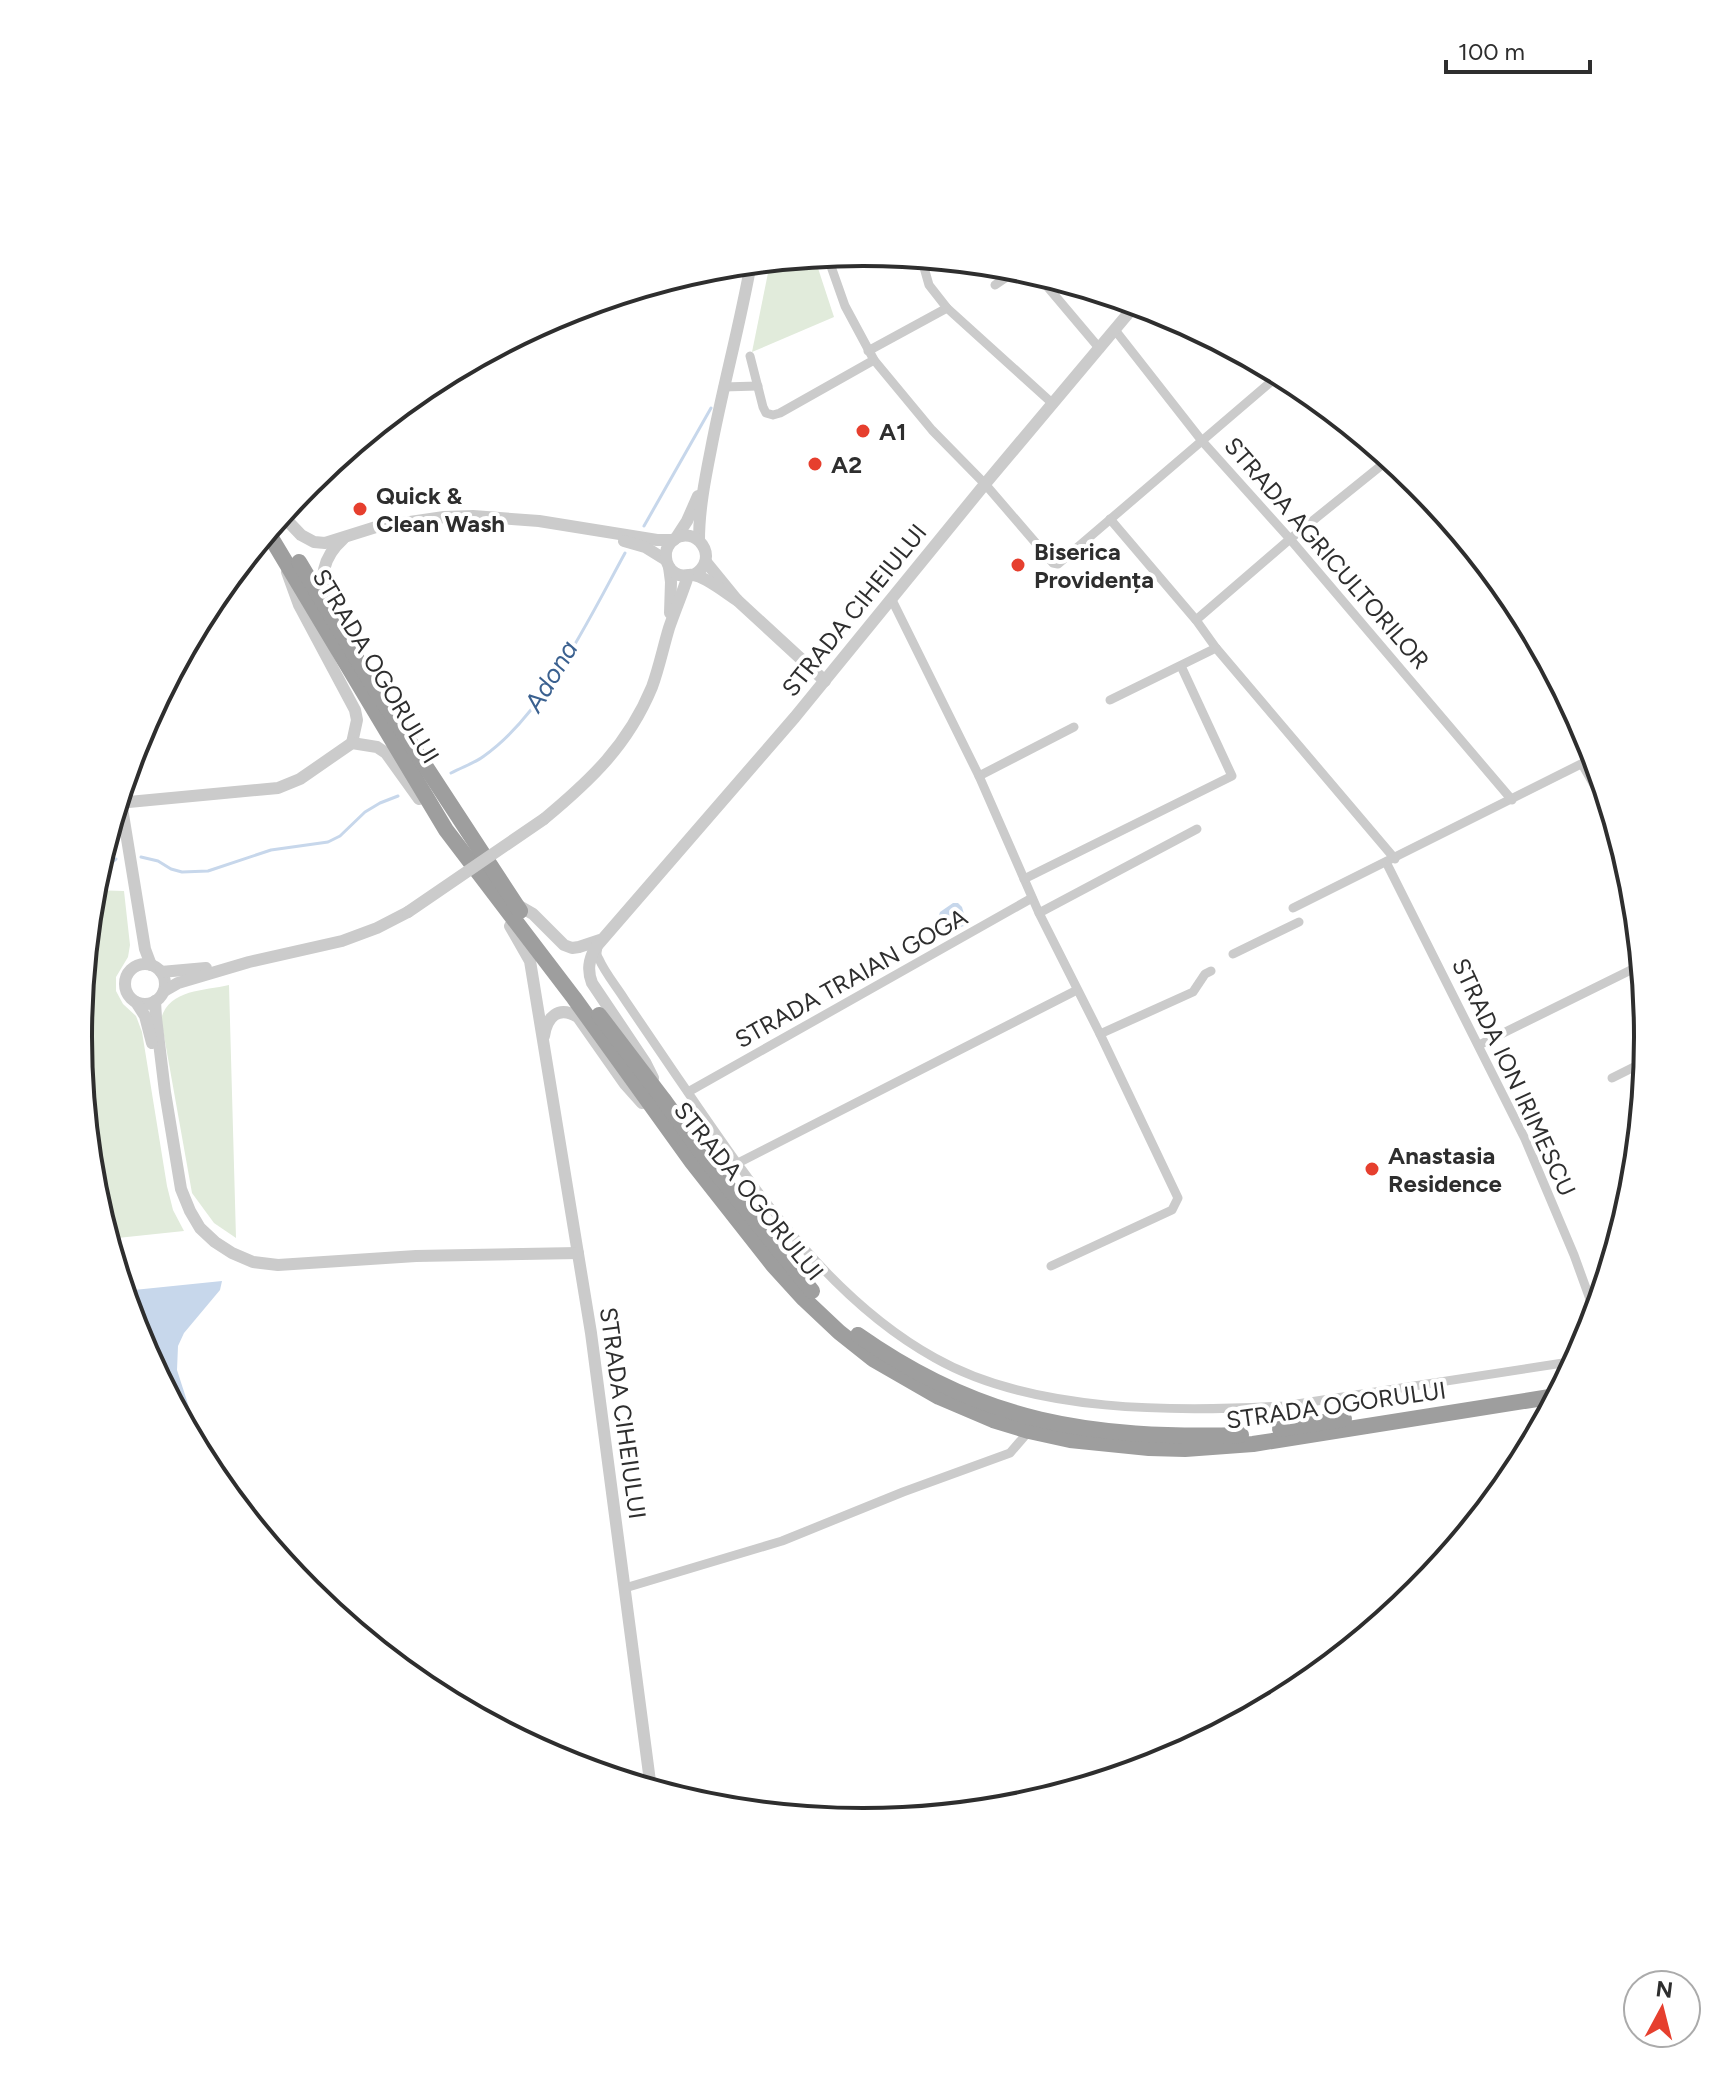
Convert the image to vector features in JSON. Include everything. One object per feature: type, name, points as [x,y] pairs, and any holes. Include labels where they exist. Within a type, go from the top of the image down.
[{"type":"highway","name":"STRADA OGORULUI","points":[[280,532],[373,686],[514,903],[762,1231],[806,1285],[858,1334],[918,1373],[996,1408],[1036,1420],[1109,1432],[1177,1436],[1243,1435],[1550,1386]]},
{"type":"highway","name":"STRADA OGORULUI","points":[[273,540],[446,830],[574,998],[661,1121],[773,1265],[839,1332],[873,1359],[939,1397],[993,1420],[1029,1431],[1112,1445],[1185,1449],[1293,1438],[1544,1398]]},
{"type":"street","points":[[831,267],[845,306],[871,356],[932,430],[985,484],[1053,563],[1058,564],[1270,382]]},
{"type":"street","points":[[924,268],[929,285],[947,308],[1052,403]]},
{"type":"street","points":[[136,1002],[143,1004],[178,983],[249,962],[342,941],[408,912],[544,819],[584,786],[623,741],[652,686],[669,628],[691,576],[706,562],[706,550],[699,540],[699,523],[723,387],[749,274]]},
{"type":"street","points":[[995,285],[1004,279]]},
{"type":"street","points":[[1049,289],[1100,349]]},
{"type":"street","points":[[750,356],[763,407],[766,413],[773,415],[947,308]]},
{"type":"street","name":"STRADA CIHEIULUI","points":[[663,1099],[645,1062],[590,976],[590,957],[600,940],[825,681],[1129,313]]},
{"type":"street","name":"STRADA AGRICULTORILOR","points":[[1115,330],[1202,441],[1290,539],[1512,800]]},
{"type":"street","points":[[723,387],[758,386]]},
{"type":"street","points":[[1196,620],[1377,463]]},
{"type":"street","points":[[669,628],[671,582],[667,563],[668,546],[687,521],[705,483]]},
{"type":"street","points":[[289,522],[307,539],[325,543],[391,525],[473,516],[539,521],[657,540],[688,536],[699,540]]},
{"type":"street","name":"STRADA ION IRIMESCU","points":[[1110,519],[1390,860],[1525,1139],[1589,1296]]},
{"type":"street","points":[[603,532],[645,547],[675,573],[691,576],[737,600]]},
{"type":"street","points":[[346,537],[329,555],[323,582],[327,598],[373,686]]},
{"type":"street","points":[[129,802],[278,788],[300,779],[352,743],[357,720],[355,710],[299,605],[283,557]]},
{"type":"street","points":[[706,562],[737,600],[825,681]]},
{"type":"street","points":[[891,598],[979,776],[1039,913],[1178,1198],[1172,1210],[1051,1266]]},
{"type":"street","points":[[1110,700],[1216,648]]},
{"type":"street","points":[[1024,879],[1232,776],[1181,666]]},
{"type":"street","points":[[979,776],[1074,727]]},
{"type":"street","points":[[352,743],[377,747],[386,753],[421,802],[446,830]]},
{"type":"street","points":[[1293,908],[1582,764],[1587,772]]},
{"type":"street","points":[[122,823],[145,949],[164,978],[156,1018],[165,1092],[181,1189],[200,1228],[232,1253],[253,1262],[278,1265],[416,1256],[578,1253]]},
{"type":"street","points":[[1039,913],[1197,829]]},
{"type":"street","name":"STRADA CIHEIULUI","points":[[480,875],[530,961],[591,1333],[649,1777]]},
{"type":"street","points":[[134,890],[136,950],[125,987],[145,1016],[165,1092]]},
{"type":"street","name":"STRADA TRAIAN GOGA","points":[[688,1092],[1032,898]]},
{"type":"street","points":[[514,903],[533,914],[564,945],[572,948],[600,940],[598,958],[738,1163],[812,1259],[868,1312],[937,1360],[979,1378],[1048,1396],[1129,1407],[1237,1409],[1284,1406],[1561,1363]]},
{"type":"street","points":[[1233,954],[1299,922]]},
{"type":"street","points":[[132,968],[144,964],[156,969],[249,962]]},
{"type":"street","points":[[1479,1045],[1630,970]]},
{"type":"street","points":[[1100,1034],[1193,992],[1205,974],[1211,971]]},
{"type":"street","points":[[738,1163],[1077,990]]},
{"type":"street","points":[[543,1043],[546,1027],[555,1013],[572,1013],[578,1017],[625,1084],[661,1121]]},
{"type":"street","points":[[1612,1078],[1633,1068]]},
{"type":"street","points":[[625,1588],[782,1541],[1010,1453],[1029,1431]]},
{"type":"green space","points":[[818,267],[834,317],[752,352],[768,271]]},
{"type":"green space","points":[[106,890],[124,891],[130,945],[128,957],[116,977],[116,991],[123,1004],[136,1016],[142,1032],[167,1186],[173,1210],[184,1231],[118,1236],[99,1137],[92,1036],[94,986]]},
{"type":"green space","points":[[229,985],[236,1238],[214,1223],[192,1193],[161,1019],[165,1009],[179,997]]},
{"type":"water","points":[[953,903],[962,907],[966,921],[964,926],[947,934],[937,921],[940,912]]},
{"type":"water","points":[[222,1281],[220,1290],[184,1333],[178,1346],[177,1370],[192,1416],[151,1332],[135,1290]]},
{"type":"waterway","name":"Adona","points":[[644,526],[711,408]]},
{"type":"waterway","name":"Adona","points":[[451,773],[484,756],[526,716],[564,663],[625,553]]},
{"type":"waterway","name":"Adona","points":[[141,857],[182,872],[208,871],[271,850],[328,842],[340,836],[365,812],[398,796]]},
{"type":"waterway","name":"Adona","points":[[112,862],[116,859]]},
{"type":"place","name":"A1","points":[[863,431]]},
{"type":"place","name":"A2","points":[[815,464]]},
{"type":"place","name":"Quick & Clean Wash","points":[[360,509]]},
{"type":"place","name":"Biserica Providența","points":[[1018,565]]},
{"type":"place","name":"Anastasia Residence","points":[[1372,1169]]}]
